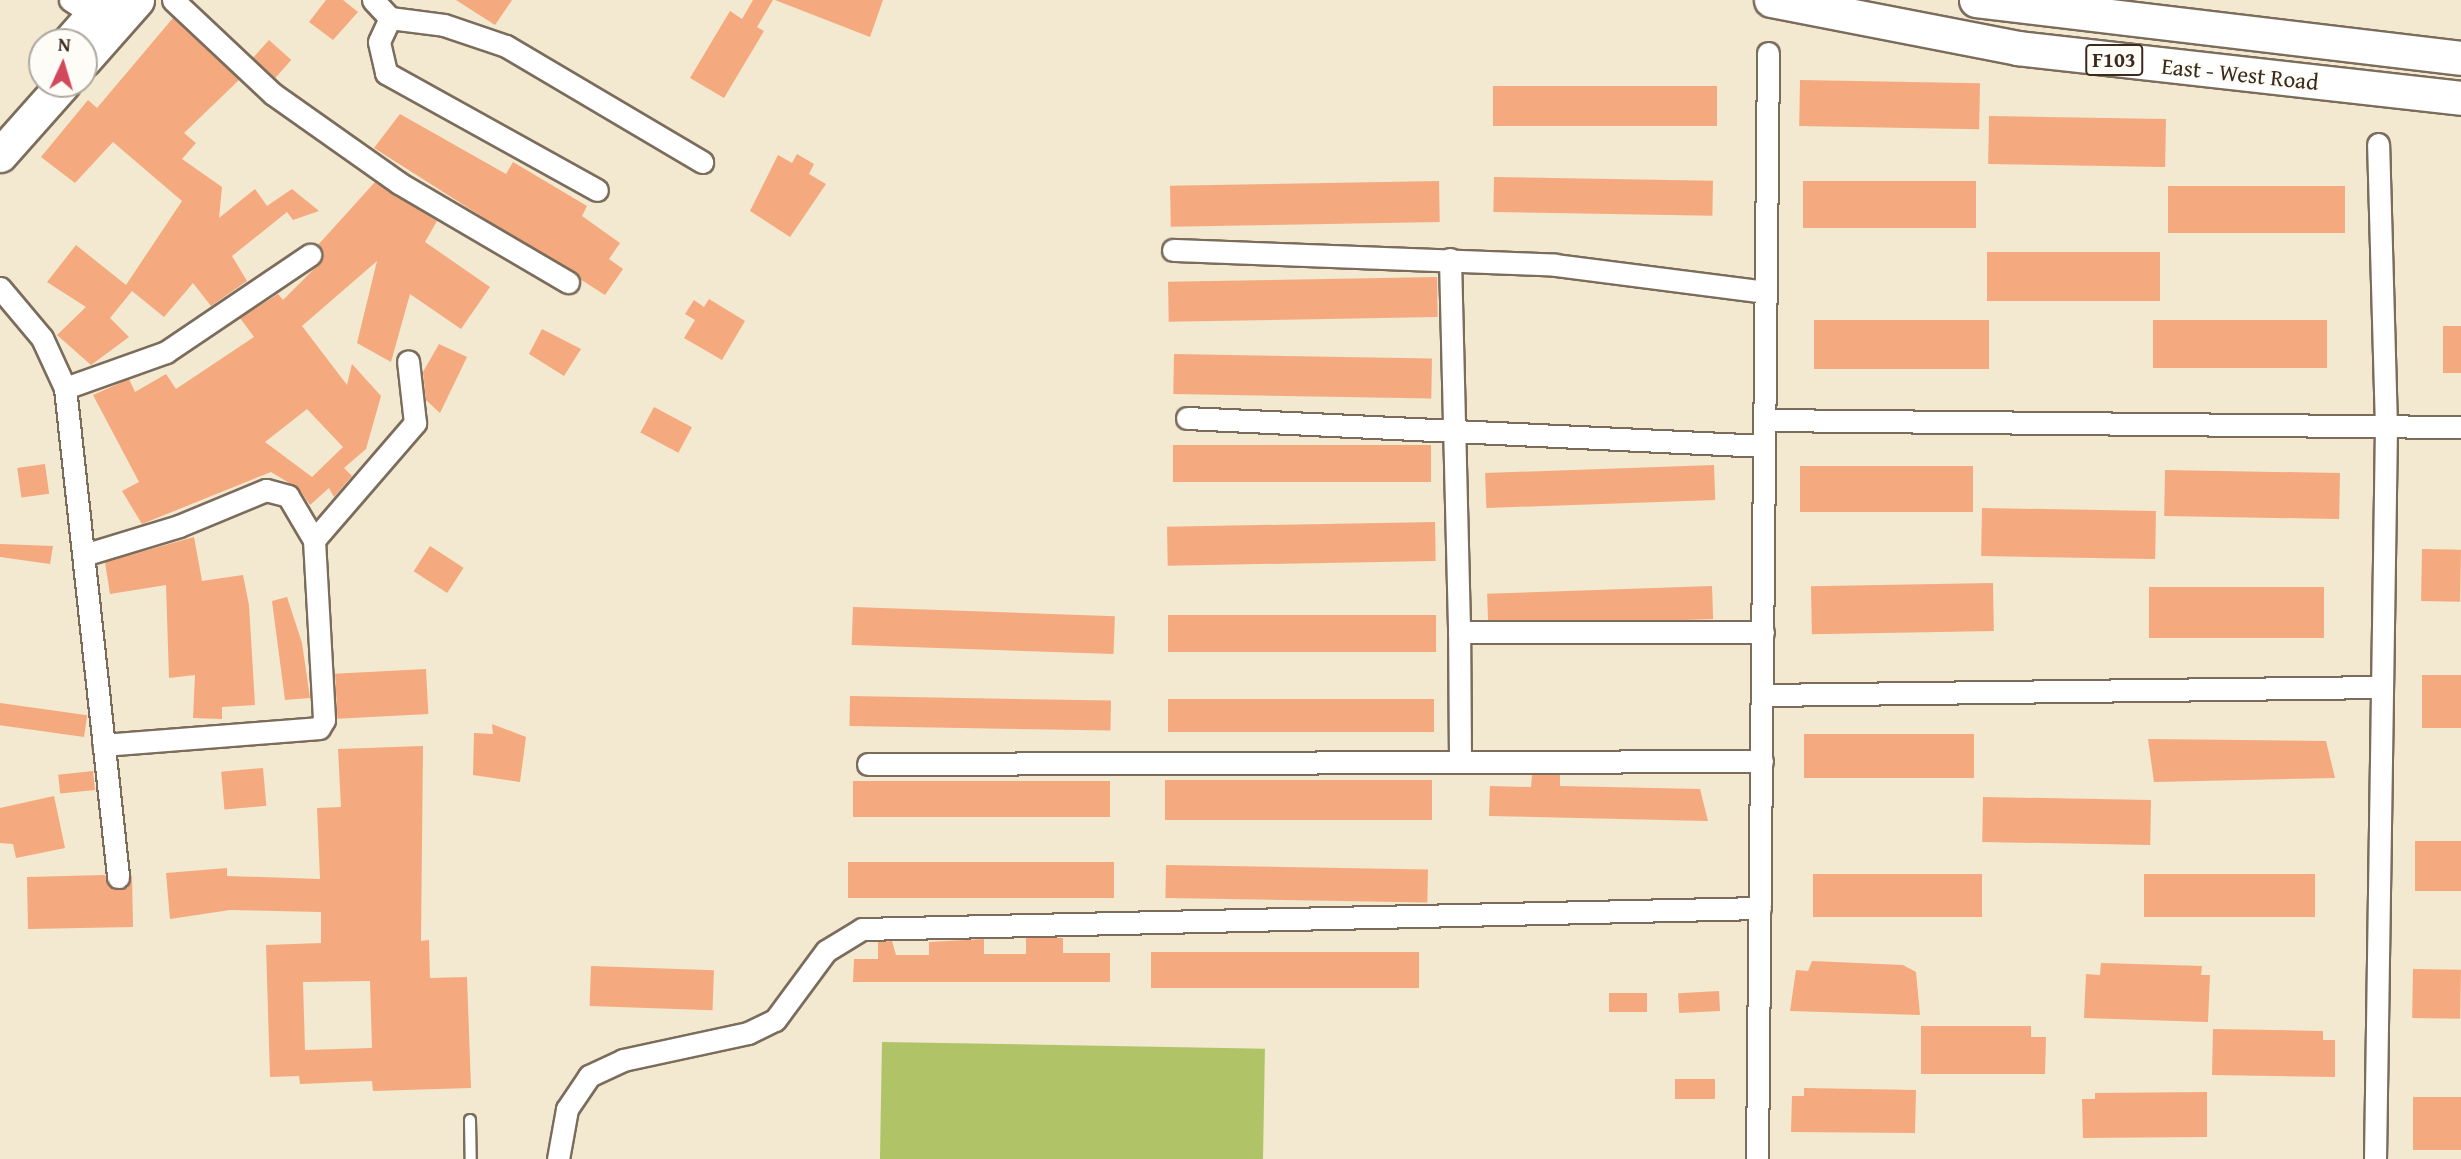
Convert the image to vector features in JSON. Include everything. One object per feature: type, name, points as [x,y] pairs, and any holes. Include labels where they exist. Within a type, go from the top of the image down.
[{"type":"main road","points":[[98,44],[137,0]]},
{"type":"main road","name":"East - West Road","points":[[1771,0],[2017,48],[2461,98]]},
{"type":"main road","name":"East - West Road","points":[[1976,0],[2139,12],[2461,58]]},
{"type":"main road","points":[[77,28],[89,5]]},
{"type":"main road","points":[[0,121],[28,89]]},
{"type":"main road","points":[[0,155],[51,98]]},
{"type":"street","points":[[173,0],[273,94],[399,183],[568,282]]},
{"type":"street","points":[[373,0],[390,18],[444,26],[506,46],[702,162]]},
{"type":"street","points":[[390,18],[379,42],[386,74],[597,190]]},
{"type":"street","points":[[1757,1159],[1768,53]]},
{"type":"street","points":[[2375,1159],[2386,427],[2378,144]]},
{"type":"street","points":[[1173,250],[1555,265],[1765,292]]},
{"type":"street","points":[[65,388],[166,352],[310,255]]},
{"type":"street","points":[[1450,259],[1451,430],[1459,632],[1460,760]]},
{"type":"street","points":[[0,288],[48,347],[65,388],[88,554],[118,877]]},
{"type":"street","points":[[314,540],[415,423],[408,361]]},
{"type":"street","points":[[1187,418],[1764,446]]},
{"type":"street","points":[[1764,420],[2461,428]]},
{"type":"street","points":[[88,554],[179,526],[266,490],[288,496],[314,540],[324,720],[319,728],[104,746]]},
{"type":"street","points":[[1459,632],[1763,632]]},
{"type":"street","points":[[1762,695],[2382,687]]},
{"type":"street","points":[[868,764],[1762,761]]},
{"type":"street","points":[[558,1159],[567,1109],[589,1076],[623,1060],[748,1033],[775,1020],[826,951],[862,929],[1760,908]]},
{"type":"lane","points":[[470,1121],[471,1159]]},
{"type":"green space","points":[[882,1042],[1265,1049],[1263,1159],[880,1159]]},
{"type":"building","points":[[326,0],[343,0],[358,12],[333,40],[309,22]]},
{"type":"building","points":[[456,0],[512,0],[495,25]]},
{"type":"building","points":[[753,0],[773,0],[757,27],[764,31],[724,98],[690,78],[730,11],[742,19]]},
{"type":"building","points":[[775,0],[883,0],[870,37]]},
{"type":"building","points":[[173,18],[239,80],[184,133],[196,143],[182,159],[222,187],[219,218],[255,189],[267,206],[292,189],[319,211],[293,220],[287,212],[232,256],[247,281],[211,306],[193,283],[164,317],[132,291],[110,318],[129,337],[91,365],[57,335],[86,307],[47,282],[76,245],[126,285],[182,201],[113,142],[75,183],[41,157],[88,100],[97,108]]},
{"type":"building","points":[[269,40],[291,60],[275,78],[253,58]]},
{"type":"building","points":[[1800,80],[1980,83],[1979,129],[1799,126]]},
{"type":"building","points":[[1493,86],[1717,86],[1717,126],[1493,126]]},
{"type":"building","points":[[400,114],[506,174],[513,162],[587,206],[582,216],[620,243],[609,259],[623,269],[605,295],[374,148]]},
{"type":"building","points":[[1989,116],[2166,119],[2165,167],[1988,164]]},
{"type":"building","points":[[797,154],[814,164],[809,174],[826,184],[790,237],[750,211],[778,155],[792,163]]},
{"type":"building","points":[[1494,177],[1713,181],[1712,216],[1493,212]]},
{"type":"building","points":[[1439,181],[1440,222],[1171,227],[1170,186]]},
{"type":"building","points":[[1803,181],[1976,181],[1976,228],[1803,228]]},
{"type":"building","points":[[375,182],[437,221],[425,242],[490,287],[461,329],[410,294],[391,362],[357,343],[377,261],[302,326],[347,385],[352,364],[381,396],[366,449],[344,468],[352,476],[334,497],[329,488],[310,505],[299,489],[271,472],[142,524],[122,491],[139,482],[93,395],[129,379],[135,392],[166,374],[176,389],[254,337],[240,318],[278,294],[283,300],[318,265],[323,255],[318,245]],"holes":[[[307,409],[343,447],[312,477],[265,442]]]},
{"type":"building","points":[[2168,186],[2345,186],[2345,233],[2168,233]]},
{"type":"building","points":[[1987,252],[2160,252],[2160,301],[1987,301]]},
{"type":"building","points":[[1437,277],[1438,317],[1169,322],[1168,282]]},
{"type":"building","points":[[709,299],[745,321],[722,360],[684,338],[695,320],[685,314],[694,300],[704,307]]},
{"type":"building","points":[[1814,320],[1989,320],[1989,369],[1814,369]]},
{"type":"building","points":[[2153,320],[2327,320],[2327,368],[2153,368]]},
{"type":"building","points":[[2443,326],[2461,326],[2461,373],[2443,373]]},
{"type":"building","points":[[542,329],[581,349],[564,376],[529,354]]},
{"type":"building","points":[[439,344],[467,357],[440,413],[426,400],[423,372]]},
{"type":"building","points":[[1174,354],[1432,359],[1431,398],[1173,394]]},
{"type":"building","points":[[654,407],[692,427],[678,453],[640,433]]},
{"type":"building","points":[[1173,445],[1431,445],[1431,482],[1173,482]]},
{"type":"building","points":[[45,464],[49,494],[21,498],[17,468]]},
{"type":"building","points":[[1714,465],[1715,500],[1486,508],[1485,473]]},
{"type":"building","points":[[1800,466],[1973,466],[1973,512],[1800,512]]},
{"type":"building","points":[[2165,470],[2340,473],[2339,519],[2164,516]]},
{"type":"building","points":[[1982,508],[2156,511],[2155,559],[1981,556]]},
{"type":"building","points":[[1435,522],[1436,561],[1168,566],[1167,527]]},
{"type":"building","points":[[194,537],[202,581],[243,575],[249,605],[255,705],[222,707],[222,719],[193,718],[195,675],[169,678],[166,585],[110,594],[105,562]]},
{"type":"building","points":[[0,544],[53,546],[50,564],[0,557]]},
{"type":"building","points":[[430,546],[464,568],[447,593],[414,571]]},
{"type":"building","points":[[2422,549],[2461,550],[2460,602],[2421,601]]},
{"type":"building","points":[[1993,583],[1994,631],[1812,634],[1811,586]]},
{"type":"building","points":[[1712,586],[1713,619],[1488,627],[1487,594]]},
{"type":"building","points":[[2149,587],[2324,587],[2324,638],[2149,638]]},
{"type":"building","points":[[287,597],[302,643],[310,698],[285,700],[272,601]]},
{"type":"building","points":[[853,607],[1115,616],[1114,654],[852,645]]},
{"type":"building","points":[[1168,615],[1436,615],[1436,652],[1168,652]]},
{"type":"building","points":[[426,669],[428,714],[337,719],[335,674]]},
{"type":"building","points":[[2422,675],[2461,675],[2461,728],[2422,728]]},
{"type":"building","points":[[850,696],[1111,701],[1110,731],[849,726]]},
{"type":"building","points":[[1168,699],[1434,699],[1434,732],[1168,732]]},
{"type":"building","points":[[0,703],[87,715],[84,737],[0,725]]},
{"type":"building","points":[[492,724],[526,737],[520,782],[473,775],[474,733],[493,734]]},
{"type":"building","points":[[1804,734],[1974,734],[1974,778],[1804,778]]},
{"type":"building","points":[[2148,739],[2326,741],[2335,778],[2154,782]]},
{"type":"building","points":[[423,746],[421,941],[429,940],[430,978],[467,977],[471,1088],[373,1091],[372,1081],[300,1084],[299,1076],[270,1077],[266,945],[321,943],[321,912],[230,910],[170,919],[166,873],[227,868],[227,876],[320,879],[317,808],[341,807],[338,749]],"holes":[[[370,981],[372,1048],[305,1050],[303,982]]]},
{"type":"building","points":[[263,768],[266,806],[224,810],[221,772]]},
{"type":"building","points":[[93,771],[95,790],[60,794],[58,775]]},
{"type":"building","points":[[1532,775],[1560,775],[1560,786],[1700,789],[1708,821],[1489,816],[1490,786],[1531,787]]},
{"type":"building","points":[[1165,780],[1432,780],[1432,820],[1165,820]]},
{"type":"building","points":[[853,781],[1110,781],[1110,817],[853,817]]},
{"type":"building","points":[[54,796],[65,848],[16,858],[13,844],[0,843],[0,808]]},
{"type":"building","points":[[1983,797],[2151,800],[2150,845],[1982,842]]},
{"type":"building","points":[[2415,841],[2461,841],[2461,891],[2415,891]]},
{"type":"building","points":[[848,862],[1114,862],[1114,898],[848,898]]},
{"type":"building","points":[[1166,865],[1428,870],[1427,903],[1165,898]]},
{"type":"building","points":[[1813,874],[1982,874],[1982,917],[1813,917]]},
{"type":"building","points":[[2144,874],[2315,874],[2315,917],[2144,917]]},
{"type":"building","points":[[105,875],[119,890],[132,875],[133,927],[28,929],[27,877]]},
{"type":"building","points":[[1026,938],[1063,938],[1063,953],[1110,953],[1110,982],[853,982],[854,959],[878,959],[878,942],[892,941],[896,955],[929,955],[929,942],[984,939],[984,954],[1026,954]]},
{"type":"building","points":[[1151,952],[1419,952],[1419,988],[1151,988]]},
{"type":"building","points":[[1812,961],[1903,965],[1916,972],[1920,1015],[1790,1011],[1796,970],[1808,971]]},
{"type":"building","points":[[2101,963],[2202,966],[2201,975],[2210,975],[2208,1022],[2084,1018],[2086,974],[2100,975]]},
{"type":"building","points":[[591,966],[714,970],[713,1010],[590,1006]]},
{"type":"building","points":[[2413,969],[2461,970],[2460,1019],[2412,1018]]},
{"type":"building","points":[[1719,991],[1720,1011],[1679,1013],[1678,993]]},
{"type":"building","points":[[1609,993],[1647,993],[1647,1012],[1609,1012]]},
{"type":"building","points":[[1921,1026],[2031,1026],[2031,1037],[2046,1037],[2045,1074],[1921,1074]]},
{"type":"building","points":[[2213,1029],[2323,1031],[2323,1040],[2335,1040],[2335,1077],[2212,1075]]},
{"type":"building","points":[[1675,1079],[1715,1079],[1715,1099],[1675,1099]]},
{"type":"building","points":[[1804,1088],[1916,1090],[1915,1133],[1791,1132],[1792,1096],[1804,1096]]},
{"type":"building","points":[[2207,1092],[2207,1137],[2083,1138],[2082,1099],[2095,1099],[2095,1093]]},
{"type":"building","points":[[2413,1097],[2461,1097],[2461,1150],[2413,1150]]}]
